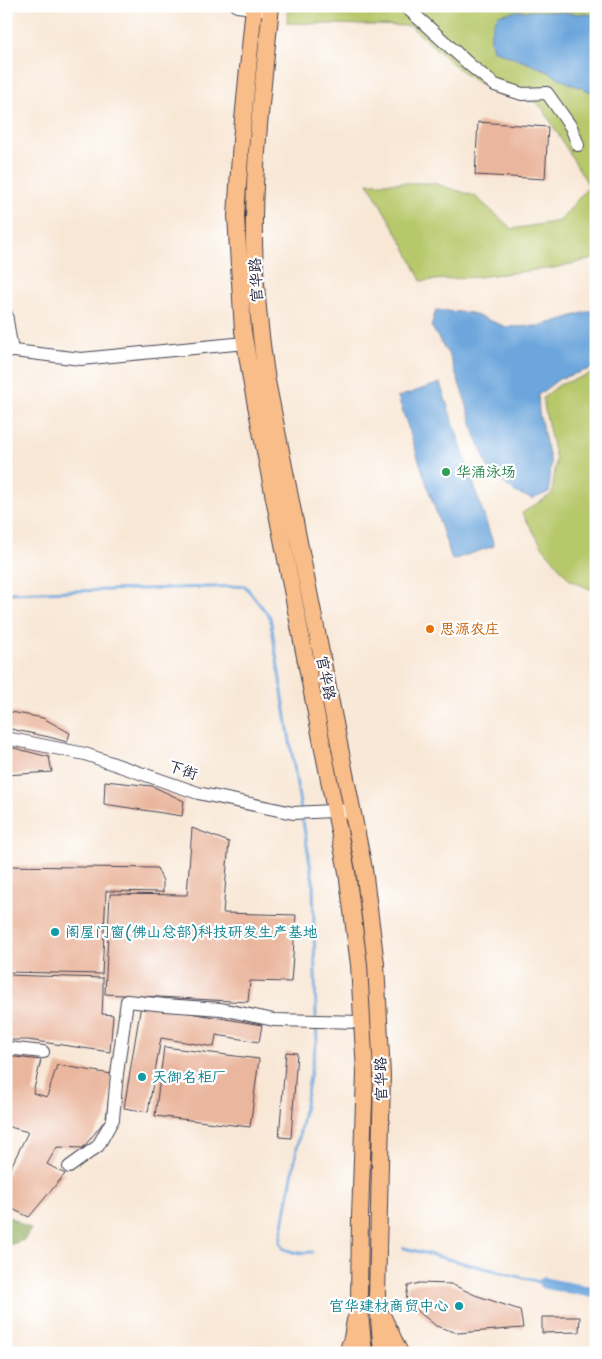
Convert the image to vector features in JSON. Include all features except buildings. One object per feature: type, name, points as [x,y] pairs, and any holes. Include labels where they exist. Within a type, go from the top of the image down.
[{"type":"main road","name":"官华路","points":[[254,7],[236,216],[245,343],[348,881],[359,965],[365,1095],[360,1216],[359,1303],[364,1353]]},
{"type":"main road","name":"官华路","points":[[271,8],[257,145],[254,220],[260,330],[267,381],[364,870],[376,964],[382,1075],[377,1296],[382,1353]]},
{"type":"main road","points":[[347,1353],[359,1303]]},
{"type":"main road","points":[[378,1307],[400,1353]]},
{"type":"street","points":[[237,6],[271,8]]},
{"type":"street","points":[[405,6],[471,66],[495,85],[522,94],[547,93],[571,127],[578,145]]},
{"type":"street","points":[[6,314],[9,350],[81,358],[245,343]]},
{"type":"street","name":"下街","points":[[6,738],[85,754],[198,792],[293,813],[352,810]]},
{"type":"street","points":[[69,1167],[98,1146],[113,1119],[127,1001],[164,1006],[222,1009],[274,1020],[362,1022]]},
{"type":"street","points":[[6,1048],[44,1052]]},
{"type":"green space","points":[[288,6],[596,6],[596,258],[554,268],[421,281],[406,249],[368,183],[433,183],[475,196],[512,229],[560,221],[589,186],[543,109],[536,102],[501,95],[467,76],[410,26],[287,23]]},
{"type":"green space","points":[[596,372],[596,592],[570,580],[542,546],[522,513],[552,494],[556,460],[543,398],[559,385]]},
{"type":"green space","points":[[6,1215],[31,1229],[24,1240],[6,1246]]},
{"type":"water","points":[[517,11],[596,15],[596,94],[569,83],[543,69],[493,50],[491,32],[498,15]]},
{"type":"water","points":[[596,309],[596,367],[559,379],[538,395],[539,413],[551,463],[549,492],[532,499],[515,492],[490,472],[476,437],[450,357],[431,326],[436,310],[471,313],[506,327],[540,326]]},
{"type":"water","name":"华涌泳场","points":[[440,383],[494,546],[452,560],[398,397]]},
{"type":"waterway","points":[[6,593],[245,586],[270,617],[301,810]]},
{"type":"waterway","points":[[302,816],[313,881],[316,1017]]},
{"type":"waterway","points":[[312,1252],[296,1253],[284,1249],[280,1242],[317,1038],[316,1023]]},
{"type":"waterway","points":[[404,1248],[544,1283]]},
{"type":"waterway","points":[[544,1283],[596,1293]]},
{"type":"place","name":"华涌泳场","points":[[446,472]]},
{"type":"place","name":"思源农庄","points":[[430,629]]},
{"type":"place","name":"阁屋门窗(佛山总部)科技研发生产基地","points":[[55,932]]},
{"type":"place","name":"天御名柜厂","points":[[142,1077]]},
{"type":"place","name":"官华建材商贸中心","points":[[459,1306]]}]
